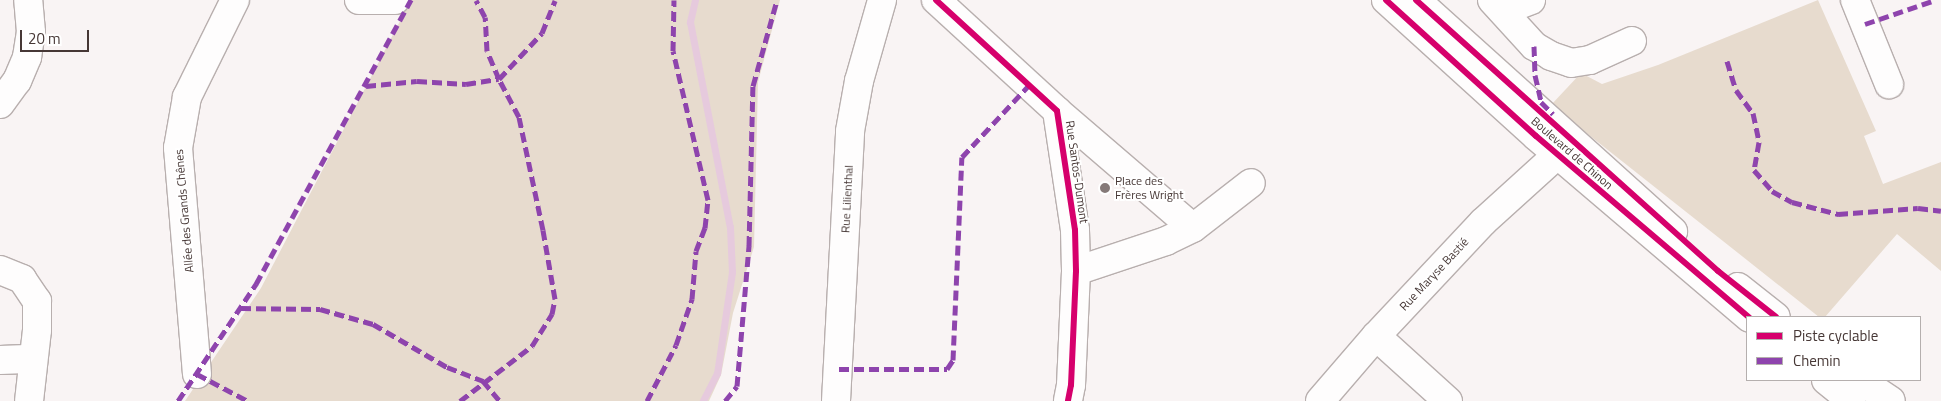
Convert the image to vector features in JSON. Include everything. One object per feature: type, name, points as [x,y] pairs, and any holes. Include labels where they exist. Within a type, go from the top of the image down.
[{"type":"street","points":[[0,104],[17,81],[27,57],[31,32],[28,0]]},
{"type":"street","name":"Allée des Grands Chênes","points":[[197,374],[178,148],[186,97],[235,0]]},
{"type":"street","points":[[359,0],[395,0]]},
{"type":"street","name":"Rue Lilienthal","points":[[836,401],[850,131],[859,81],[882,0]]},
{"type":"street","name":"Rue Santos-Dumont","points":[[936,0],[1057,111],[1193,228]]},
{"type":"street","name":"Boulevard de Chinon","points":[[1386,0],[1557,155],[1748,316]]},
{"type":"street","name":"Boulevard de Chinon","points":[[1416,0],[1718,271],[1775,316]]},
{"type":"street","points":[[1498,6],[1531,0]]},
{"type":"street","points":[[1856,0],[1889,84]]},
{"type":"street","points":[[1498,6],[1534,46],[1550,56],[1571,63],[1590,60],[1632,41]]},
{"type":"street","name":"Rue Santos-Dumont","points":[[1057,111],[1074,230],[1076,270],[1072,385],[1068,401]]},
{"type":"street","name":"Rue Maryse Bastié","points":[[1320,401],[1376,336],[1483,222],[1557,155]]},
{"type":"street","points":[[1076,270],[1166,241],[1193,228],[1251,183]]},
{"type":"street","points":[[0,270],[22,279],[37,301],[38,318],[29,401]]},
{"type":"street","points":[[1376,336],[1448,401]]},
{"type":"street","points":[[0,360],[33,359]]},
{"type":"street","points":[[1827,381],[1852,401]]},
{"type":"street","points":[[1861,381],[1891,401]]},
{"type":"shaded area","points":[[411,0],[780,0],[758,82],[754,247],[733,313],[721,375],[709,401],[185,401],[261,288]]},
{"type":"shaded area","points":[[1818,0],[1876,131],[1864,136],[1883,184],[1941,162],[1941,271],[1897,234],[1826,316],[1818,316],[1551,105],[1581,73],[1602,84],[1658,65]]},
{"type":"waterway","points":[[695,0],[690,22],[730,227],[732,272],[717,373],[703,401]]},
{"type":"marked path","points":[[178,401],[256,284],[411,0]]},
{"type":"marked path","points":[[366,86],[417,81],[466,84],[499,79],[487,51],[485,17],[476,0]]},
{"type":"marked path","points":[[460,401],[532,346],[552,314],[555,299],[543,230],[519,117],[499,79],[542,33],[555,0]]},
{"type":"marked path","points":[[647,401],[676,345],[692,299],[696,251],[705,228],[708,200],[673,51],[674,0]]},
{"type":"marked path","points":[[725,401],[737,386],[749,246],[753,86],[777,0]]},
{"type":"marked path","points":[[1865,24],[1935,0]]},
{"type":"marked path","points":[[1534,46],[1535,75],[1541,102],[1553,114]]},
{"type":"marked path","points":[[1727,61],[1736,90],[1753,113],[1759,142],[1754,170],[1772,191],[1792,202],[1838,214],[1918,208],[1941,211]]},
{"type":"marked path","points":[[839,369],[947,369],[953,360],[962,157],[1030,84]]},
{"type":"marked path","points":[[241,308],[320,309],[373,324],[447,367],[483,381],[500,401]]},
{"type":"marked path","points":[[197,374],[248,401]]},
{"type":"cycle path","points":[[936,0],[1057,111],[1075,230],[1076,271],[1071,385],[1068,401]]},
{"type":"cycle path","points":[[1386,0],[1536,136],[1748,316]]},
{"type":"cycle path","points":[[1416,0],[1718,271],[1775,316]]},
{"type":"place","name":"Place des Frères Wright","points":[[1105,188]]}]
